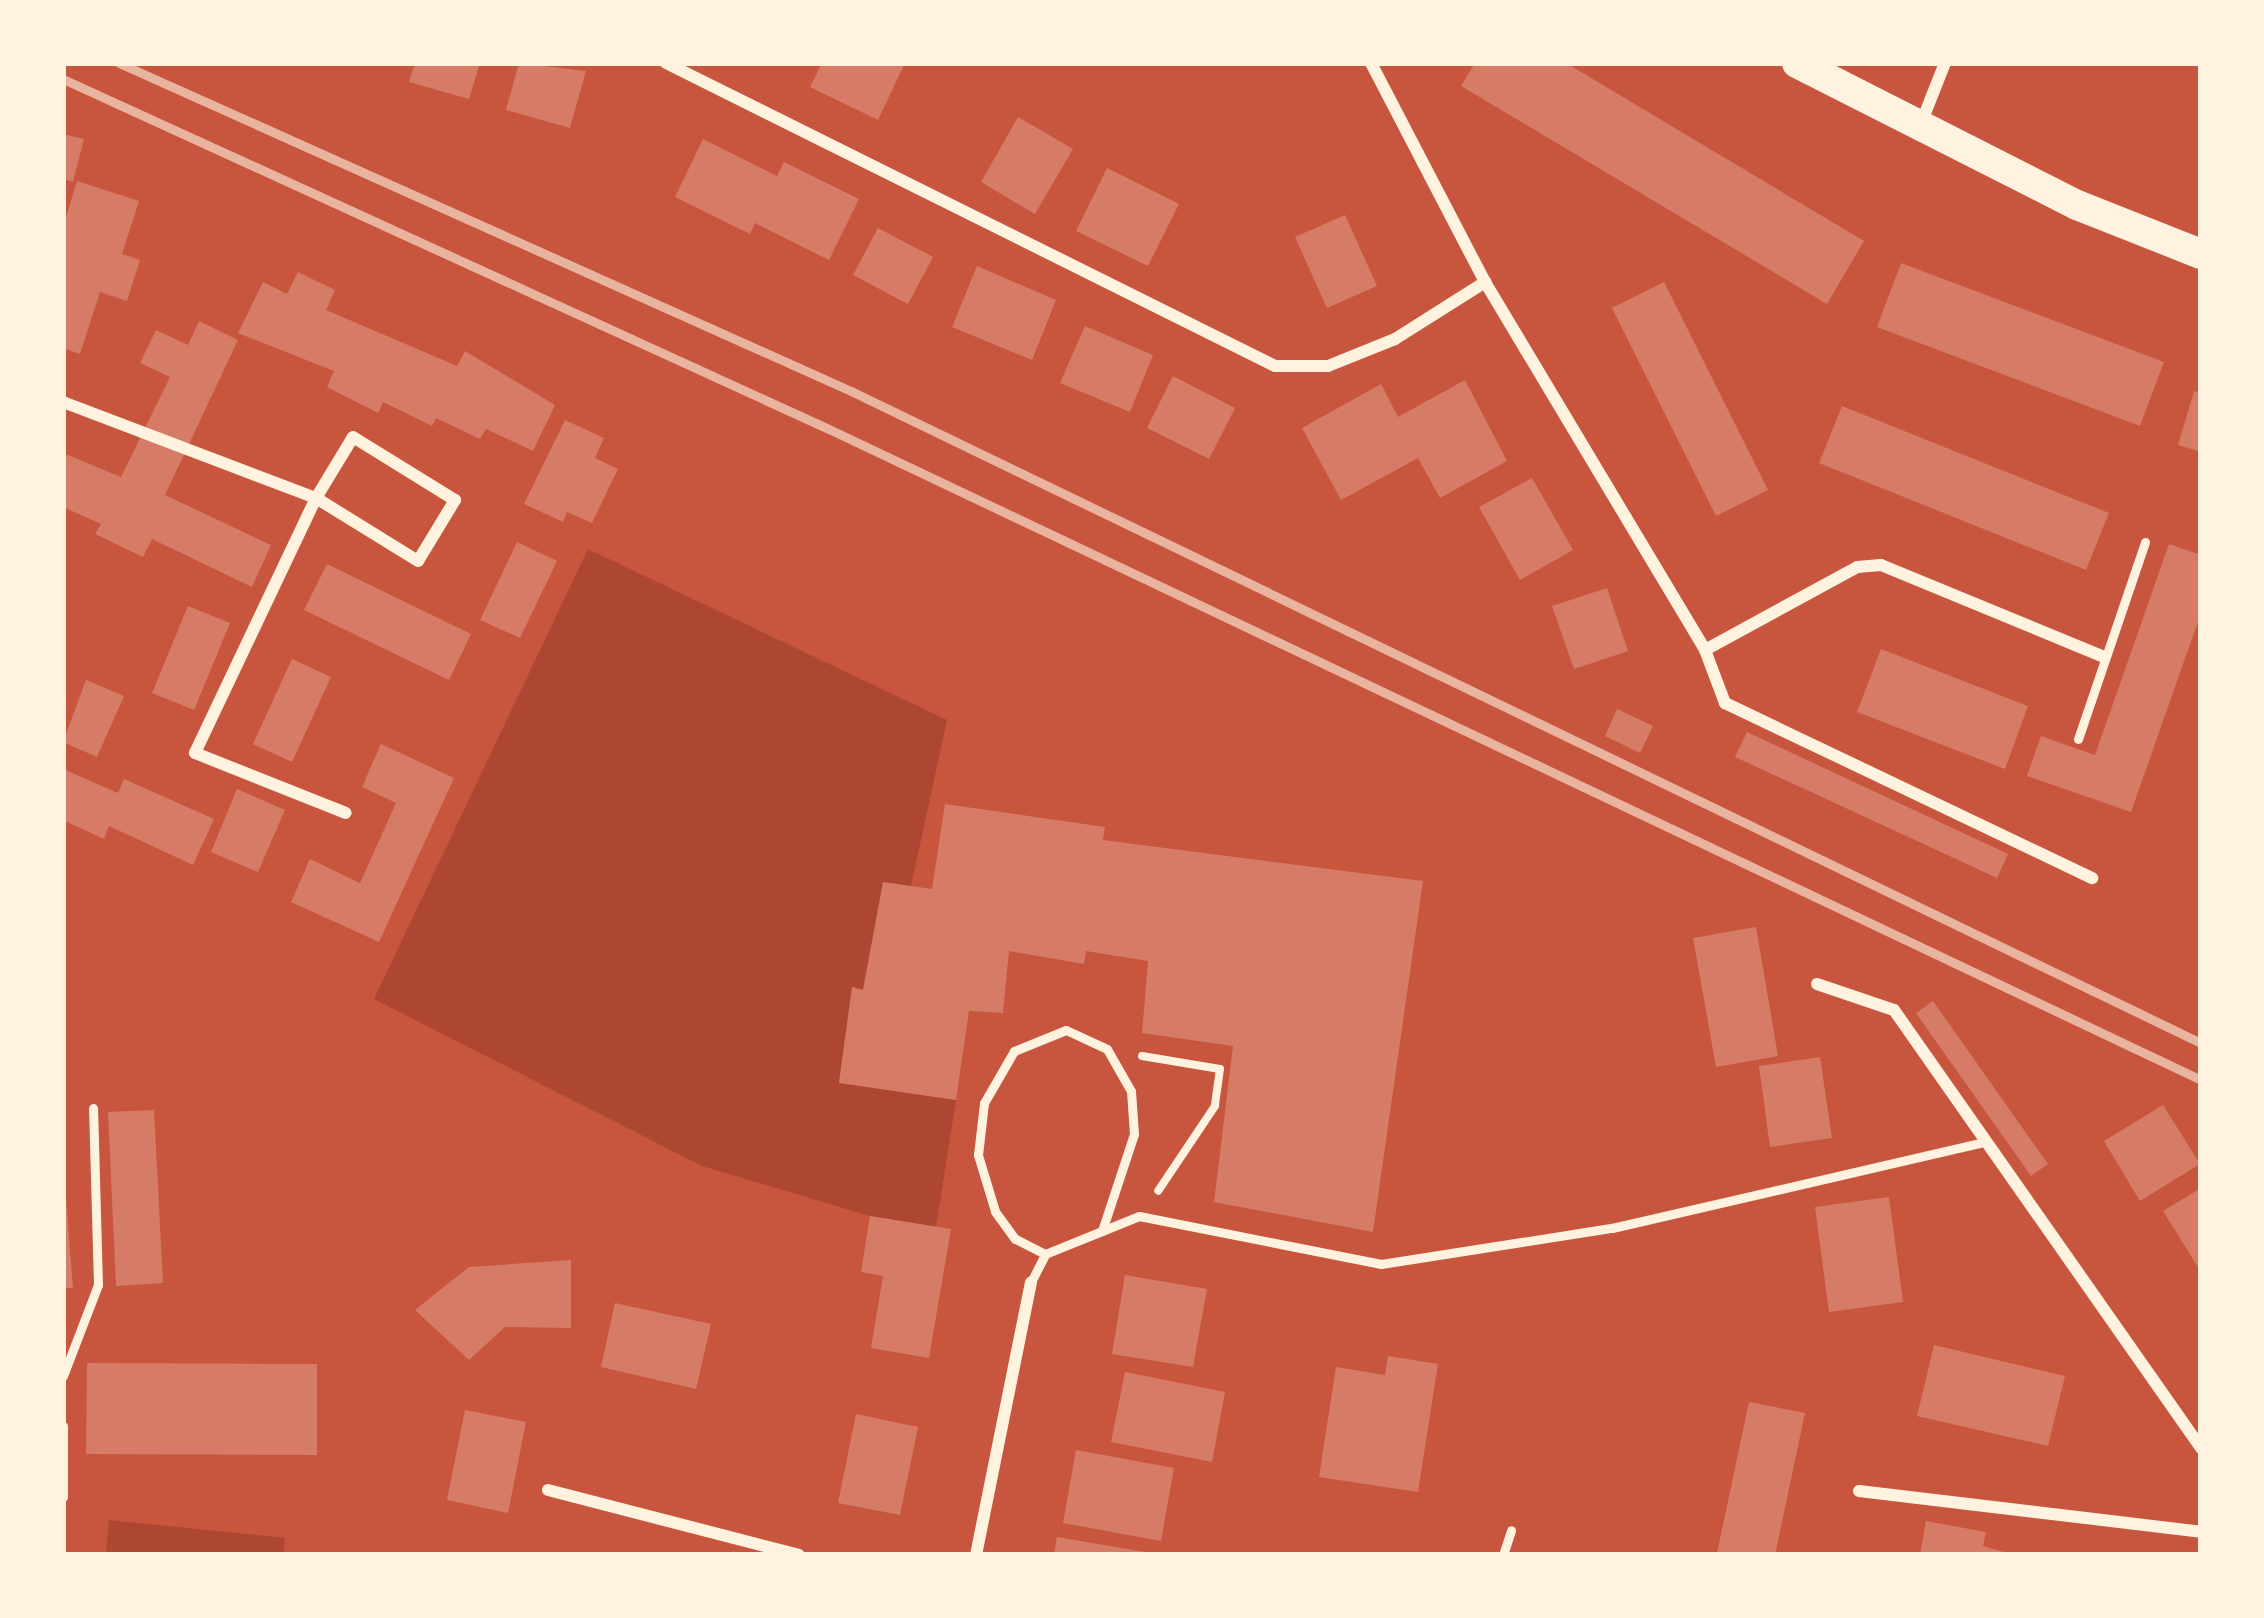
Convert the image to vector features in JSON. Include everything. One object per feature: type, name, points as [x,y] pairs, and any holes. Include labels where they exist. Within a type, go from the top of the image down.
[{"type":"main road","points":[[1797,63],[1919,127],[2201,254]]},
{"type":"street","points":[[666,63],[1274,366],[1328,366],[1485,282]]},
{"type":"street","points":[[1372,63],[1485,282],[1705,650],[1725,703],[1755,722],[2092,878]]},
{"type":"street","points":[[1919,127],[1945,63]]},
{"type":"street","points":[[63,402],[316,498],[418,561],[455,500],[353,437],[316,498],[195,753],[346,813]]},
{"type":"street","points":[[1705,650],[1856,567],[1881,565],[2104,657]]},
{"type":"street","points":[[1817,985],[1894,1010],[1980,1143],[2201,1448]]},
{"type":"street","points":[[976,1555],[1031,1282]]},
{"type":"street","points":[[548,1490],[799,1555]]},
{"type":"street","points":[[1859,1491],[2201,1532]]},
{"type":"lane","points":[[2078,740],[2145,542]]},
{"type":"lane","points":[[1045,1254],[1015,1239],[995,1211],[978,1155],[984,1102],[1014,1052],[1037,1038],[1066,1030],[1107,1049],[1131,1091],[1135,1134],[1102,1231]]},
{"type":"lane","points":[[63,1376],[98,1285],[92,1108]]},
{"type":"lane","points":[[1031,1282],[1045,1254],[1139,1216],[1381,1264],[1612,1228],[1980,1143]]},
{"type":"lane","points":[[63,1426],[63,1498]]},
{"type":"lane","points":[[1503,1555],[1511,1530]]},
{"type":"path","points":[[1107,1049],[1220,1070],[1215,1106],[1194,1144],[1139,1216]]},
{"type":"shaded area","points":[[588,549],[947,720],[911,886],[883,883],[863,990],[852,988],[839,1082],[956,1100],[936,1227],[870,1216],[702,1166],[374,999]]},
{"type":"shaded area","points":[[109,1520],[285,1538],[283,1555],[106,1555]]},
{"type":"building","points":[[415,63],[480,63],[469,99],[409,82]]},
{"type":"building","points":[[519,63],[586,71],[570,128],[506,110]]},
{"type":"building","points":[[822,63],[905,63],[878,120],[810,87]]},
{"type":"building","points":[[1475,63],[1566,63],[1864,241],[1827,304],[1461,86]]},
{"type":"building","points":[[1018,117],[1073,149],[1035,214],[981,182]]},
{"type":"building","points":[[63,134],[84,139],[73,182],[63,179]]},
{"type":"building","points":[[703,139],[777,176],[784,162],[859,199],[829,260],[755,223],[750,234],[675,197]]},
{"type":"building","points":[[1107,168],[1179,204],[1148,266],[1076,231]]},
{"type":"building","points":[[77,181],[139,201],[122,254],[140,260],[127,301],[100,292],[80,354],[63,348],[63,227]]},
{"type":"building","points":[[1345,215],[1377,286],[1327,308],[1295,237]]},
{"type":"building","points":[[878,228],[933,257],[908,304],[853,275]]},
{"type":"building","points":[[1901,263],[2164,362],[2140,426],[1877,327]]},
{"type":"building","points":[[977,266],[1056,300],[1032,360],[952,327]]},
{"type":"building","points":[[298,272],[335,290],[326,310],[457,366],[465,351],[555,405],[533,451],[486,429],[480,439],[436,418],[432,426],[383,402],[378,413],[327,387],[334,371],[238,333],[263,282],[287,294]]},
{"type":"building","points":[[1664,282],[1768,490],[1716,516],[1612,308]]},
{"type":"building","points":[[199,321],[238,340],[165,495],[271,545],[252,587],[152,539],[143,557],[95,534],[101,524],[63,507],[63,453],[121,477],[170,377],[140,363],[156,330],[188,345]]},
{"type":"building","points":[[1085,326],[1153,355],[1130,412],[1060,383]]},
{"type":"building","points":[[1173,376],[1235,408],[1209,459],[1147,428]]},
{"type":"building","points":[[1465,380],[1507,461],[1440,498],[1418,458],[1341,500],[1302,428],[1381,384],[1398,417]]},
{"type":"building","points":[[2194,391],[2201,393],[2201,452],[2178,445]]},
{"type":"building","points":[[1842,406],[2109,513],[2086,570],[1819,463]]},
{"type":"building","points":[[565,420],[604,438],[595,458],[618,469],[592,523],[567,512],[563,522],[524,504]]},
{"type":"building","points":[[1532,478],[1573,550],[1520,580],[1479,507]]},
{"type":"building","points":[[517,542],[557,561],[520,638],[480,620]]},
{"type":"building","points":[[2169,544],[2201,555],[2201,613],[2131,812],[2027,776],[2041,736],[2095,755]]},
{"type":"building","points":[[327,564],[471,634],[449,680],[304,610]]},
{"type":"building","points":[[1607,588],[1628,651],[1574,669],[1552,606]]},
{"type":"building","points":[[188,606],[230,623],[194,710],[152,693]]},
{"type":"building","points":[[1881,649],[2028,706],[2005,769],[1857,712]]},
{"type":"building","points":[[292,659],[331,677],[292,762],[253,744]]},
{"type":"building","points":[[86,680],[124,696],[97,757],[63,742]]},
{"type":"building","points":[[1617,709],[1653,726],[1640,753],[1605,736]]},
{"type":"building","points":[[1747,732],[2008,854],[1997,878],[1735,757]]},
{"type":"building","points":[[381,744],[454,778],[379,942],[291,902],[310,859],[360,883],[396,803],[362,787]]},
{"type":"building","points":[[63,769],[118,793],[124,779],[214,819],[193,865],[109,826],[104,839],[63,820]]},
{"type":"building","points":[[237,789],[285,810],[258,872],[211,852]]},
{"type":"building","points":[[945,804],[1105,827],[1103,840],[1423,881],[1373,1232],[1214,1202],[1233,1046],[1142,1033],[1148,961],[1086,951],[1084,964],[1009,951],[1003,1013],[969,1011],[956,1100],[839,1083],[852,987],[863,990],[883,882],[932,889]]},
{"type":"building","points":[[1756,927],[1778,1056],[1716,1067],[1693,938]]},
{"type":"building","points":[[1933,1001],[2048,1164],[2031,1176],[1916,1013]]},
{"type":"building","points":[[1820,1057],[1832,1138],[1770,1147],[1759,1066]]},
{"type":"building","points":[[2163,1105],[2200,1164],[2140,1201],[2104,1141]]},
{"type":"building","points":[[154,1110],[163,1283],[116,1286],[108,1112]]},
{"type":"building","points":[[63,1160],[73,1288],[63,1288]]},
{"type":"building","points":[[2201,1188],[2201,1272],[2163,1211]]},
{"type":"building","points":[[1889,1197],[1903,1302],[1829,1312],[1815,1207]]},
{"type":"building","points":[[870,1216],[951,1229],[929,1358],[871,1348],[883,1276],[861,1272]]},
{"type":"building","points":[[571,1260],[571,1328],[505,1327],[469,1360],[415,1310],[469,1267]]},
{"type":"building","points":[[1125,1275],[1207,1289],[1193,1367],[1112,1354]]},
{"type":"building","points":[[615,1303],[711,1324],[696,1389],[601,1367]]},
{"type":"building","points":[[1934,1345],[2065,1376],[2048,1446],[1917,1416]]},
{"type":"building","points":[[1388,1356],[1438,1364],[1418,1492],[1319,1477],[1336,1367],[1385,1375]]},
{"type":"building","points":[[87,1363],[317,1364],[317,1455],[86,1454]]},
{"type":"building","points":[[1125,1372],[1225,1392],[1212,1462],[1111,1442]]},
{"type":"building","points":[[1749,1402],[1805,1413],[1775,1555],[1717,1553]]},
{"type":"building","points":[[465,1410],[526,1422],[508,1513],[447,1500]]},
{"type":"building","points":[[856,1414],[918,1427],[900,1515],[838,1503]]},
{"type":"building","points":[[1076,1450],[1174,1468],[1161,1541],[1063,1523]]},
{"type":"building","points":[[1926,1521],[1986,1532],[1983,1546],[2015,1555],[1920,1555]]},
{"type":"building","points":[[1057,1537],[1151,1553],[1151,1555],[1054,1555]]},
{"type":"railway","points":[[119,63],[851,391],[2201,1043]]},
{"type":"railway","points":[[63,79],[831,430],[2201,1080]]}]
